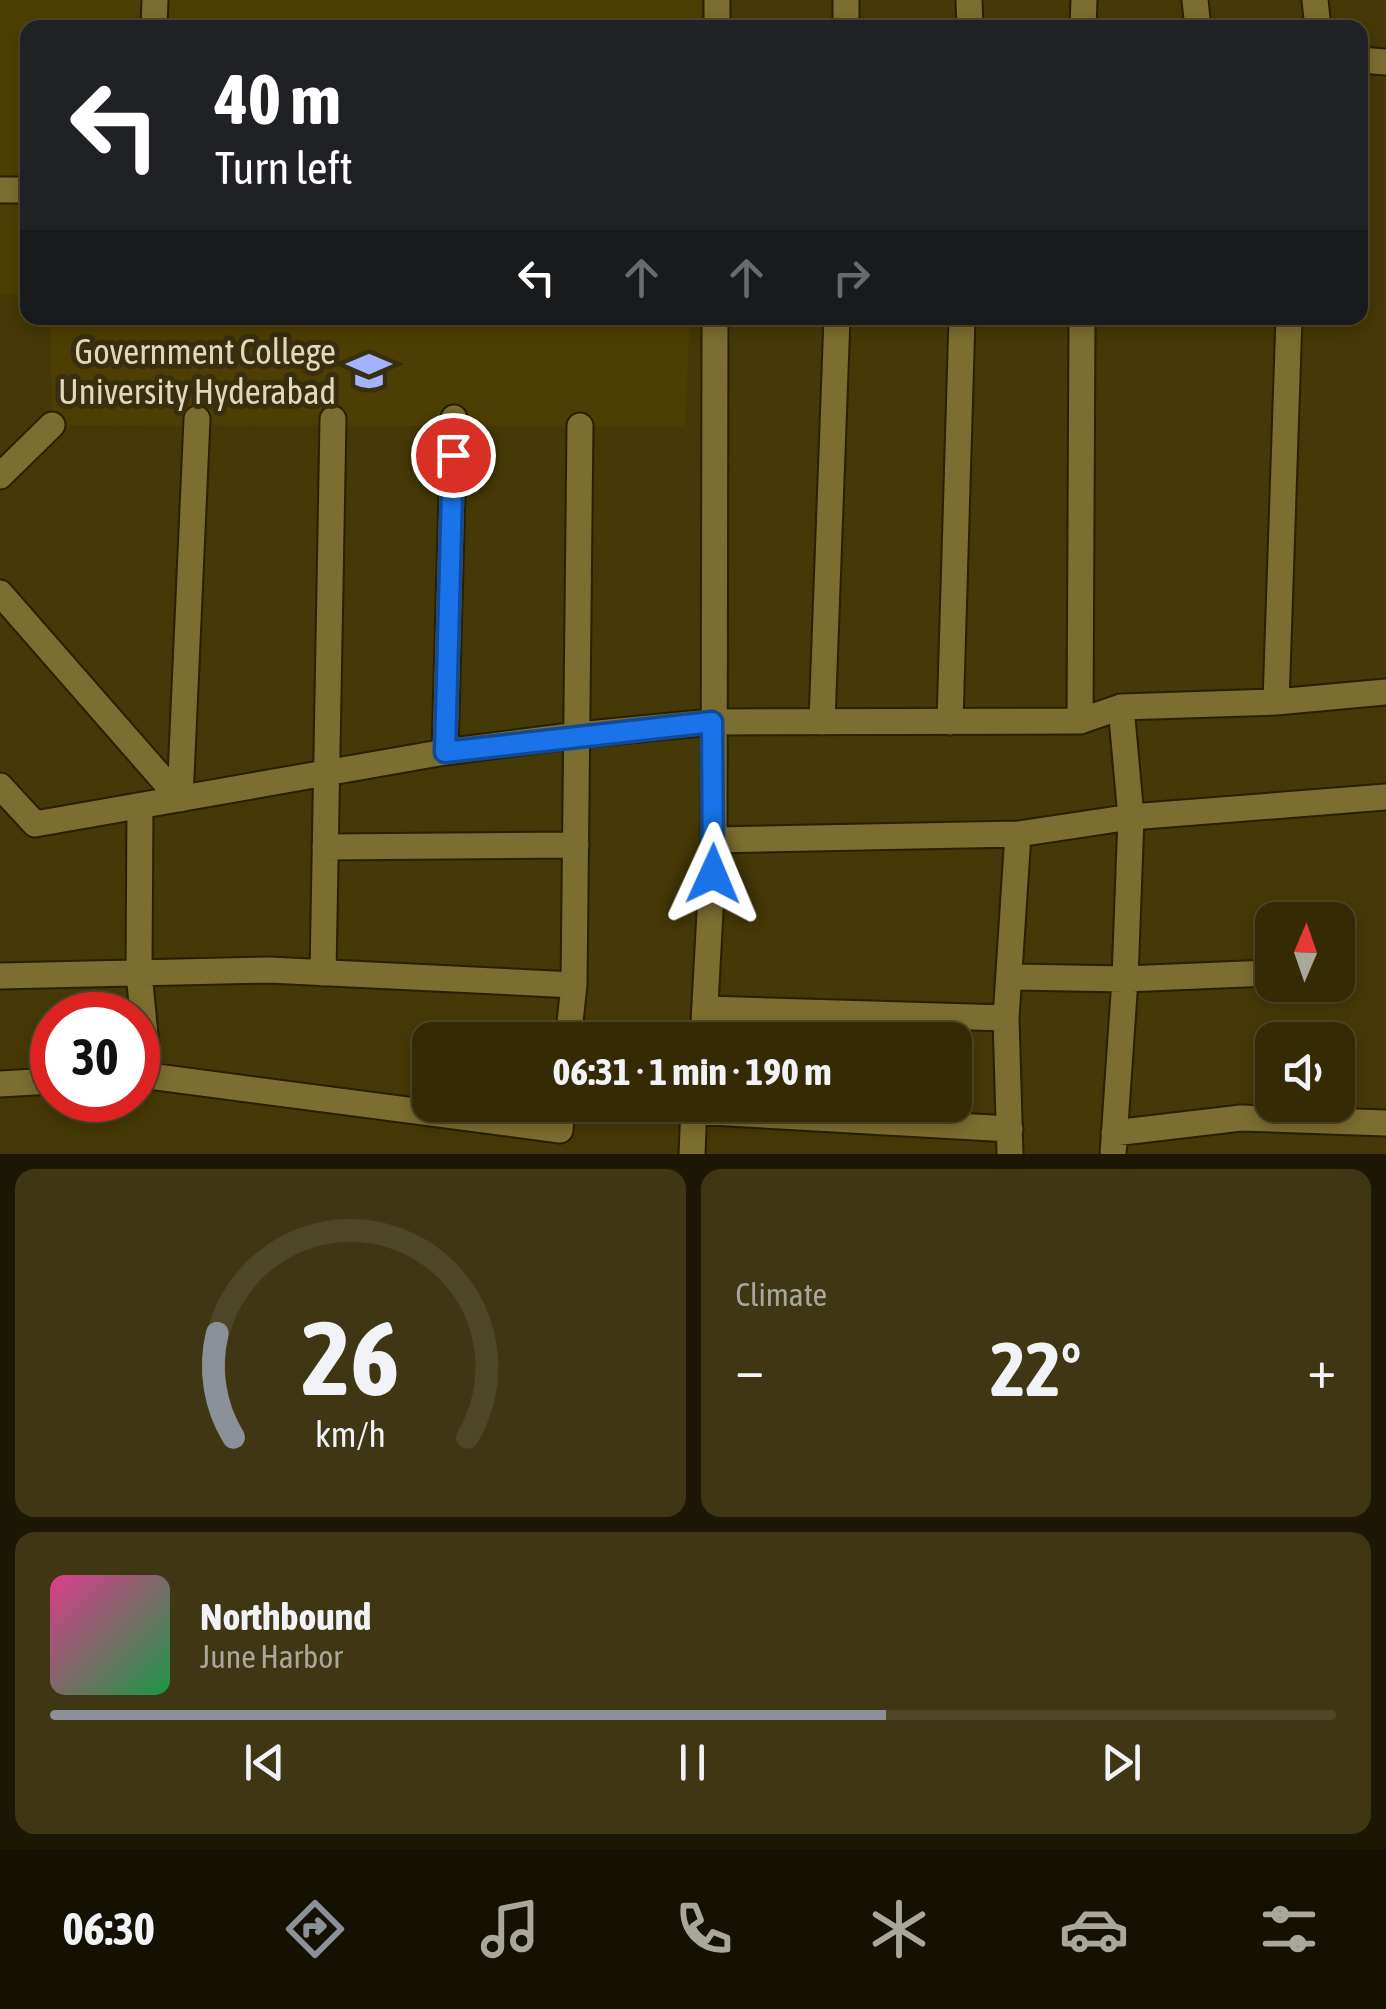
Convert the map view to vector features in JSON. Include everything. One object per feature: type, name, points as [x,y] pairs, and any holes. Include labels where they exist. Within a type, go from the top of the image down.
[{"type":"street","points":[[705,1022],[714,840],[715,325]]},
{"type":"street","points":[[822,722],[836,325]]},
{"type":"street","points":[[950,722],[962,325]]},
{"type":"street","points":[[1080,722],[1082,325]]},
{"type":"street","points":[[1276,702],[1290,325]]},
{"type":"street","points":[[445,752],[454,418]]},
{"type":"street","points":[[180,799],[197,420]]},
{"type":"street","points":[[322,973],[332,420]]},
{"type":"street","points":[[0,476],[52,425]]},
{"type":"street","points":[[570,1022],[574,985],[580,426]]},
{"type":"street","points":[[0,593],[180,799]]},
{"type":"street","points":[[0,786],[36,824],[445,752],[578,735],[712,722],[1080,722],[1121,706],[1276,702],[1386,692]]},
{"type":"street","points":[[1121,706],[1131,817],[1113,1143],[1241,1118],[1386,1123]]},
{"type":"street","points":[[714,840],[1018,834],[1131,817],[1386,797]]},
{"type":"street","points":[[140,806],[140,992]]},
{"type":"street","points":[[824,1122],[1010,1142],[1006,1018],[1018,834]]},
{"type":"street","points":[[325,846],[576,845]]},
{"type":"street","points":[[0,976],[269,970],[574,985]]},
{"type":"street","points":[[1010,976],[1125,979],[1255,974]]},
{"type":"street","points":[[707,1009],[1006,1018]]},
{"type":"street","points":[[160,1078],[560,1130]]},
{"type":"street","points":[[0,1084],[30,1082]]},
{"type":"street","points":[[692,1154],[693,1122]]},
{"type":"shaded area","name":"Government College University Hyderabad","points":[[0,0],[702,0],[701,20],[20,20],[20,295],[0,294]]},
{"type":"shaded area","name":"Government College University Hyderabad","points":[[50,325],[690,325],[685,426],[52,425]]},
{"type":"place","name":"Government College University Hyderabad","points":[[369,371]]},
{"type":"route","points":[[453,455],[445,752],[712,722],[713,874]]}]
